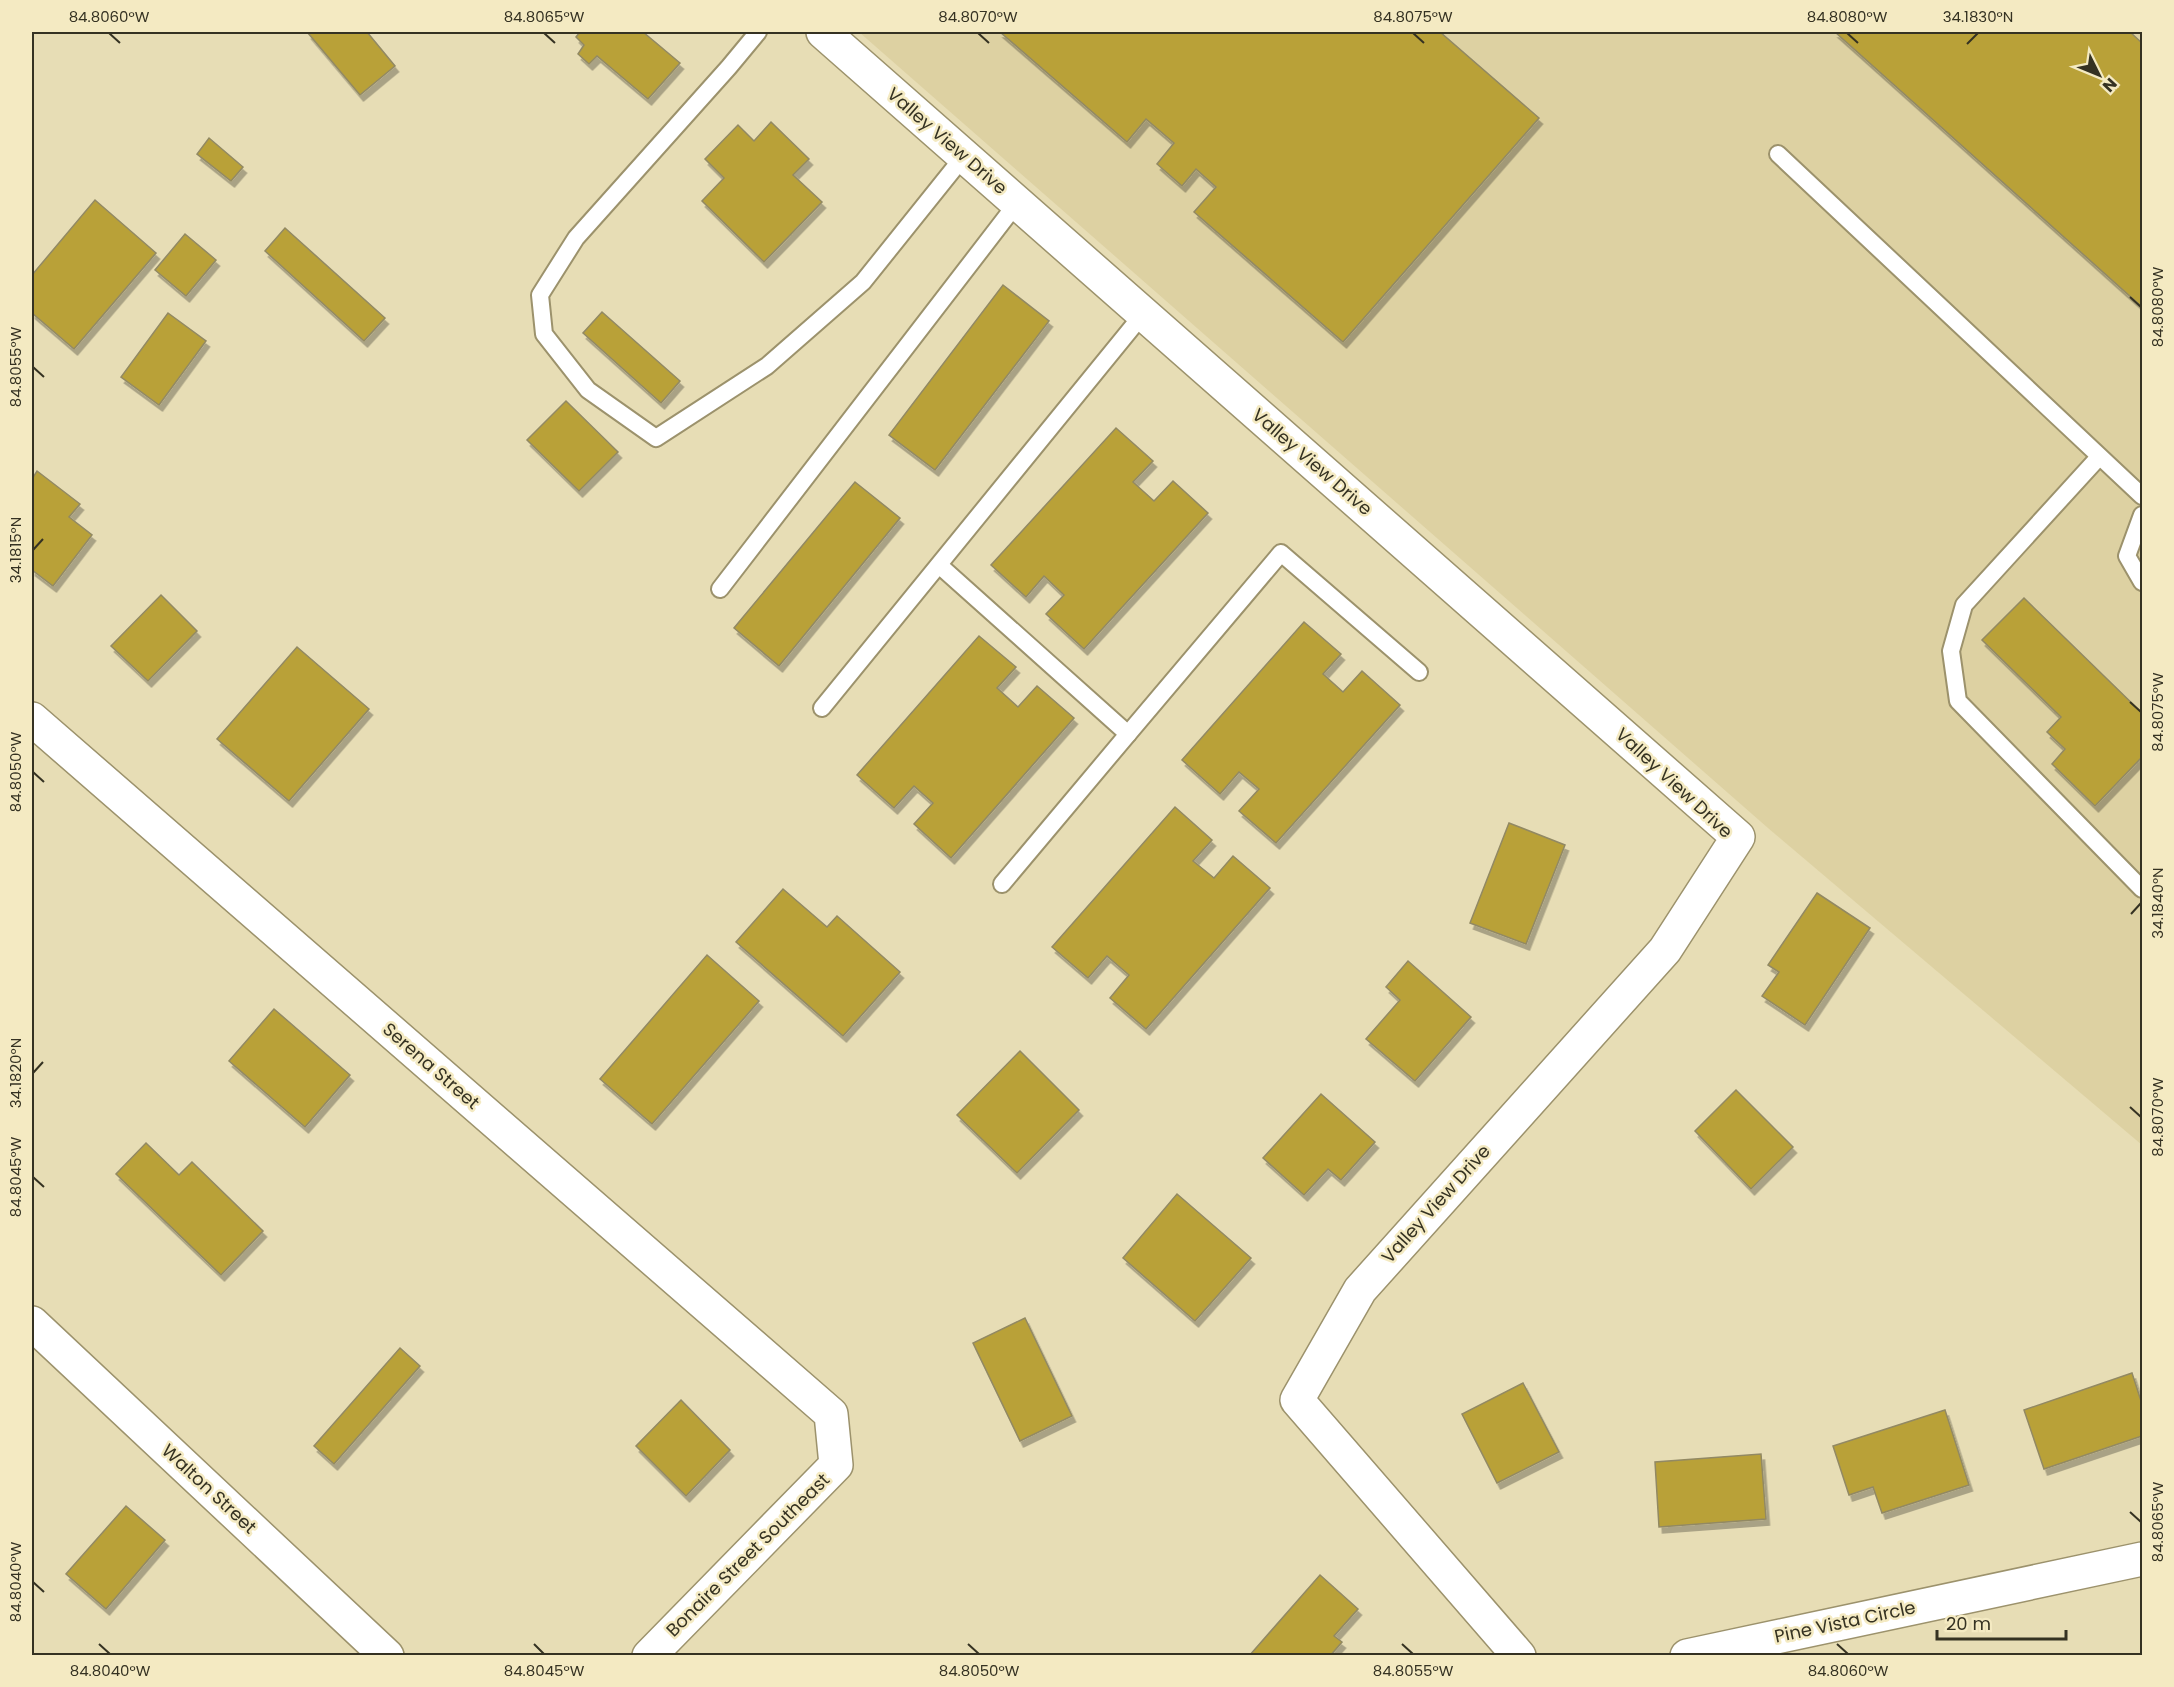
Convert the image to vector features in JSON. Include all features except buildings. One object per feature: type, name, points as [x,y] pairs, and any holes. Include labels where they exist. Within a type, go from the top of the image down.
[{"type":"street","name":"Valley View Drive","points":[[822,32],[1738,837],[1665,950],[1360,1290],[1297,1400],[1518,1656]]},
{"type":"street","name":"Serena Street","points":[[32,719],[831,1414]]},
{"type":"street","name":"Walton Street","points":[[32,1323],[387,1656]]},
{"type":"street","name":"Bonaire Street Southeast","points":[[649,1656],[836,1466],[831,1414]]},
{"type":"street","name":"Pine Vista Circle","points":[[1688,1656],[2142,1559]]},
{"type":"lane","points":[[758,32],[576,238],[540,295],[543,334],[588,390],[656,438],[767,366],[863,282],[964,156]]},
{"type":"lane","points":[[1778,154],[2142,496]]},
{"type":"lane","points":[[720,589],[1017,203]]},
{"type":"lane","points":[[822,708],[1143,314]]},
{"type":"lane","points":[[2099,457],[1964,605],[1951,651],[1958,701],[2142,889]]},
{"type":"lane","points":[[2142,515],[2127,556],[2142,582]]},
{"type":"lane","points":[[1002,884],[1281,553],[1419,672]]},
{"type":"lane","points":[[939,565],[1128,734]]},
{"type":"shaded area","points":[[859,32],[2142,32],[2142,1145],[1768,828]]}]
